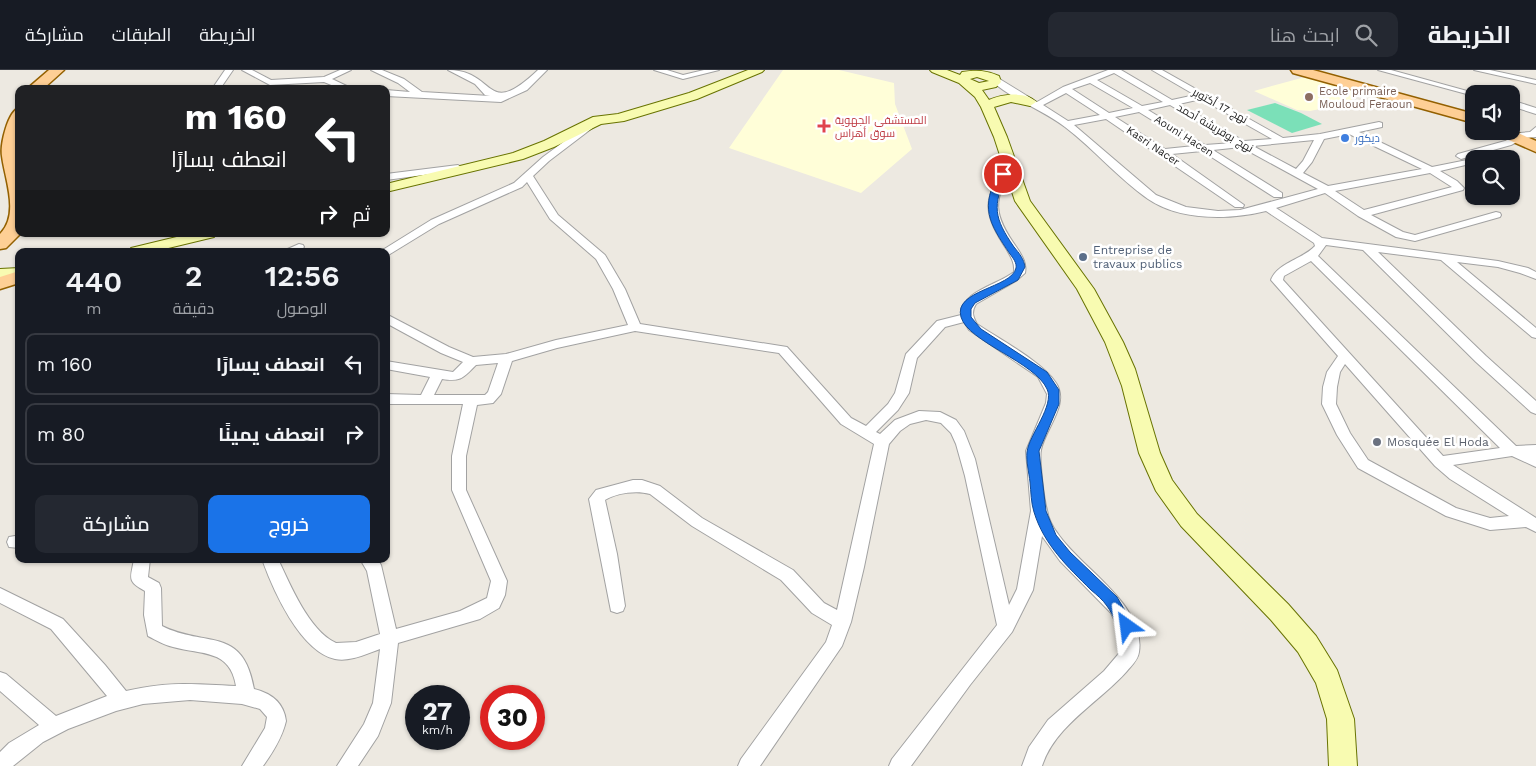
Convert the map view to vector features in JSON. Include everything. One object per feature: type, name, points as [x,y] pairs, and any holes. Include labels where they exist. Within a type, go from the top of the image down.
[{"type":"main road","points":[[39,85],[57,70]]},
{"type":"main road","points":[[1303,71],[1465,116]]},
{"type":"main road","points":[[15,123],[9,154],[15,179]]},
{"type":"main road","points":[[0,244],[15,218]]},
{"type":"main road","points":[[7,230],[15,251]]},
{"type":"main road","points":[[0,283],[15,278]]},
{"type":"street","points":[[219,85],[228,70]]},
{"type":"street","points":[[246,70],[264,82],[274,84],[324,79],[347,70]]},
{"type":"street","points":[[375,70],[401,81],[419,94]]},
{"type":"street","points":[[452,70],[478,82],[488,93],[512,95]]},
{"type":"street","points":[[390,93],[494,99],[512,95],[524,88],[543,70]]},
{"type":"street","points":[[658,70],[683,77],[715,70]]},
{"type":"street","points":[[390,187],[534,150],[598,120],[619,118],[693,96],[758,70]]},
{"type":"street","points":[[936,70],[980,77],[1031,102],[1066,124],[1152,197],[1166,205],[1181,209],[1217,214],[1240,213],[1327,190],[1465,162]]},
{"type":"street","points":[[993,103],[1010,98],[1031,102],[1115,70]]},
{"type":"street","name":"نهج بوفريشة أحمد","points":[[1115,70],[1242,144],[1317,184],[1362,214],[1400,235],[1415,238],[1496,215]]},
{"type":"street","name":"نهج 17 أكتوبر","points":[[1156,70],[1283,142]]},
{"type":"street","points":[[1382,70],[1465,92]]},
{"type":"street","points":[[1478,70],[1536,82]]},
{"type":"street","points":[[980,77],[993,103],[1012,166]]},
{"type":"street","points":[[980,77],[979,94],[989,109],[1012,166],[1034,210],[1035,217],[1046,236],[1088,294],[1121,355],[1130,380],[1146,444],[1163,484],[1195,527],[1290,621],[1312,650],[1336,696],[1345,746],[1343,766]]},
{"type":"street","points":[[324,79],[339,85]]},
{"type":"street","name":"Aouni Hacen","points":[[1090,79],[1278,195]]},
{"type":"street","name":"Kasri Nacer","points":[[1066,88],[1239,205]]},
{"type":"street","points":[[1066,124],[1108,117],[1203,96]]},
{"type":"street","points":[[1520,106],[1535,110]]},
{"type":"street","points":[[390,250],[435,222],[518,185],[546,159],[598,120]]},
{"type":"street","points":[[1163,152],[1283,142],[1350,132],[1379,125]]},
{"type":"street","points":[[1350,132],[1430,169],[1458,185],[1458,190],[1362,214]]},
{"type":"street","points":[[1297,174],[1307,162],[1320,137]]},
{"type":"street","points":[[1217,214],[1239,205],[1317,184],[1466,155],[1529,138]]},
{"type":"street","points":[[1500,150],[1529,138]]},
{"type":"street","points":[[1012,166],[998,183],[991,210],[997,226],[1020,261],[1019,273],[1008,282],[972,301],[966,308],[966,318],[978,331],[1043,374],[1054,390],[1053,404],[1033,451],[1040,511],[1051,538],[1066,556],[1118,608],[1131,636],[1130,654],[1110,676],[1056,726],[1036,754],[1032,766]]},
{"type":"street","points":[[390,177],[471,167]]},
{"type":"street","points":[[528,176],[554,216],[602,257],[619,289],[635,327]]},
{"type":"street","points":[[1266,206],[1319,241],[1340,242],[1511,266],[1536,276]]},
{"type":"street","points":[[150,248],[195,237]]},
{"type":"street","points":[[1319,241],[1321,246],[1312,256],[1279,274],[1278,280],[1440,462],[1455,475],[1532,523]]},
{"type":"street","points":[[1366,247],[1481,359],[1536,409]]},
{"type":"street","points":[[1312,256],[1513,451],[1536,462]]},
{"type":"street","points":[[1444,257],[1536,334]]},
{"type":"street","points":[[0,267],[15,260]]},
{"type":"street","points":[[0,274],[15,273]]},
{"type":"street","points":[[866,434],[893,407],[902,393],[910,357],[941,324],[966,318]]},
{"type":"street","points":[[390,324],[472,361],[506,358],[556,344],[635,327],[668,330],[783,350],[846,422],[882,442]]},
{"type":"street","points":[[1345,355],[1334,372],[1330,387],[1329,404],[1344,435],[1363,464],[1451,512],[1490,524],[1532,523]]},
{"type":"street","points":[[390,398],[484,401],[493,396],[506,358]]},
{"type":"street","points":[[390,366],[437,375],[453,376],[459,375],[472,361]]},
{"type":"street","points":[[425,400],[437,375]]},
{"type":"street","points":[[272,563],[282,586],[313,637],[324,647],[344,651],[474,614],[494,602],[498,594],[499,580],[459,490],[457,474],[458,458],[472,401]]},
{"type":"street","points":[[748,766],[833,646],[842,622],[882,442],[889,432],[901,422],[920,416],[941,418],[951,423],[955,429],[968,460],[1006,627]]},
{"type":"street","points":[[1440,462],[1513,451],[1536,450]]},
{"type":"street","points":[[617,606],[609,554],[597,499],[601,494],[608,491],[642,486],[655,490],[697,522],[787,575],[818,608],[842,622]]},
{"type":"street","points":[[899,766],[964,679],[1006,627],[1025,590],[1040,511]]},
{"type":"street","points":[[141,563],[139,580],[153,588],[152,615],[154,631],[174,640],[204,644],[225,651],[237,661],[244,676],[246,694]]},
{"type":"street","points":[[347,766],[372,730],[382,703],[390,638],[375,570],[371,563]]},
{"type":"street","points":[[0,595],[57,624],[99,671],[122,701]]},
{"type":"street","points":[[0,680],[53,725]]},
{"type":"street","points":[[0,765],[29,741],[53,725],[140,695],[189,690],[216,694],[246,694],[268,704],[276,716],[276,725],[252,766]]},
{"type":"shaded area","name":"المستشفى الجهوية سوق أهراس","points":[[783,70],[839,70],[894,83],[895,104],[912,149],[861,193],[729,148]]},
{"type":"shaded area","name":"Ecole primaire Mouloud Feraoun","points":[[1305,77],[1354,92],[1350,103],[1310,111],[1297,110],[1254,91]]},
{"type":"green space","points":[[1275,103],[1322,124],[1292,133],[1247,110]]},
{"type":"place","name":"Ecole primaire Mouloud Feraoun","points":[[1309,97]]},
{"type":"place","name":"المستشفى الجهوية سوق أهراس","points":[[824,126]]},
{"type":"place","name":"ديكور","points":[[1345,138]]},
{"type":"place","name":"Entreprise de travaux publics","points":[[1083,257]]},
{"type":"place","name":"Mosquée El Hoda","points":[[1377,442]]},
{"type":"route","points":[[1003,174],[994,192],[991,210],[992,217],[1002,236],[1020,261],[1021,267],[1015,278],[968,304],[965,313],[966,318],[968,323],[978,331],[1043,374],[1051,384],[1054,390],[1053,404],[1033,451],[1040,511],[1051,538],[1066,556],[1112,601],[1118,608],[1127,626]]}]
